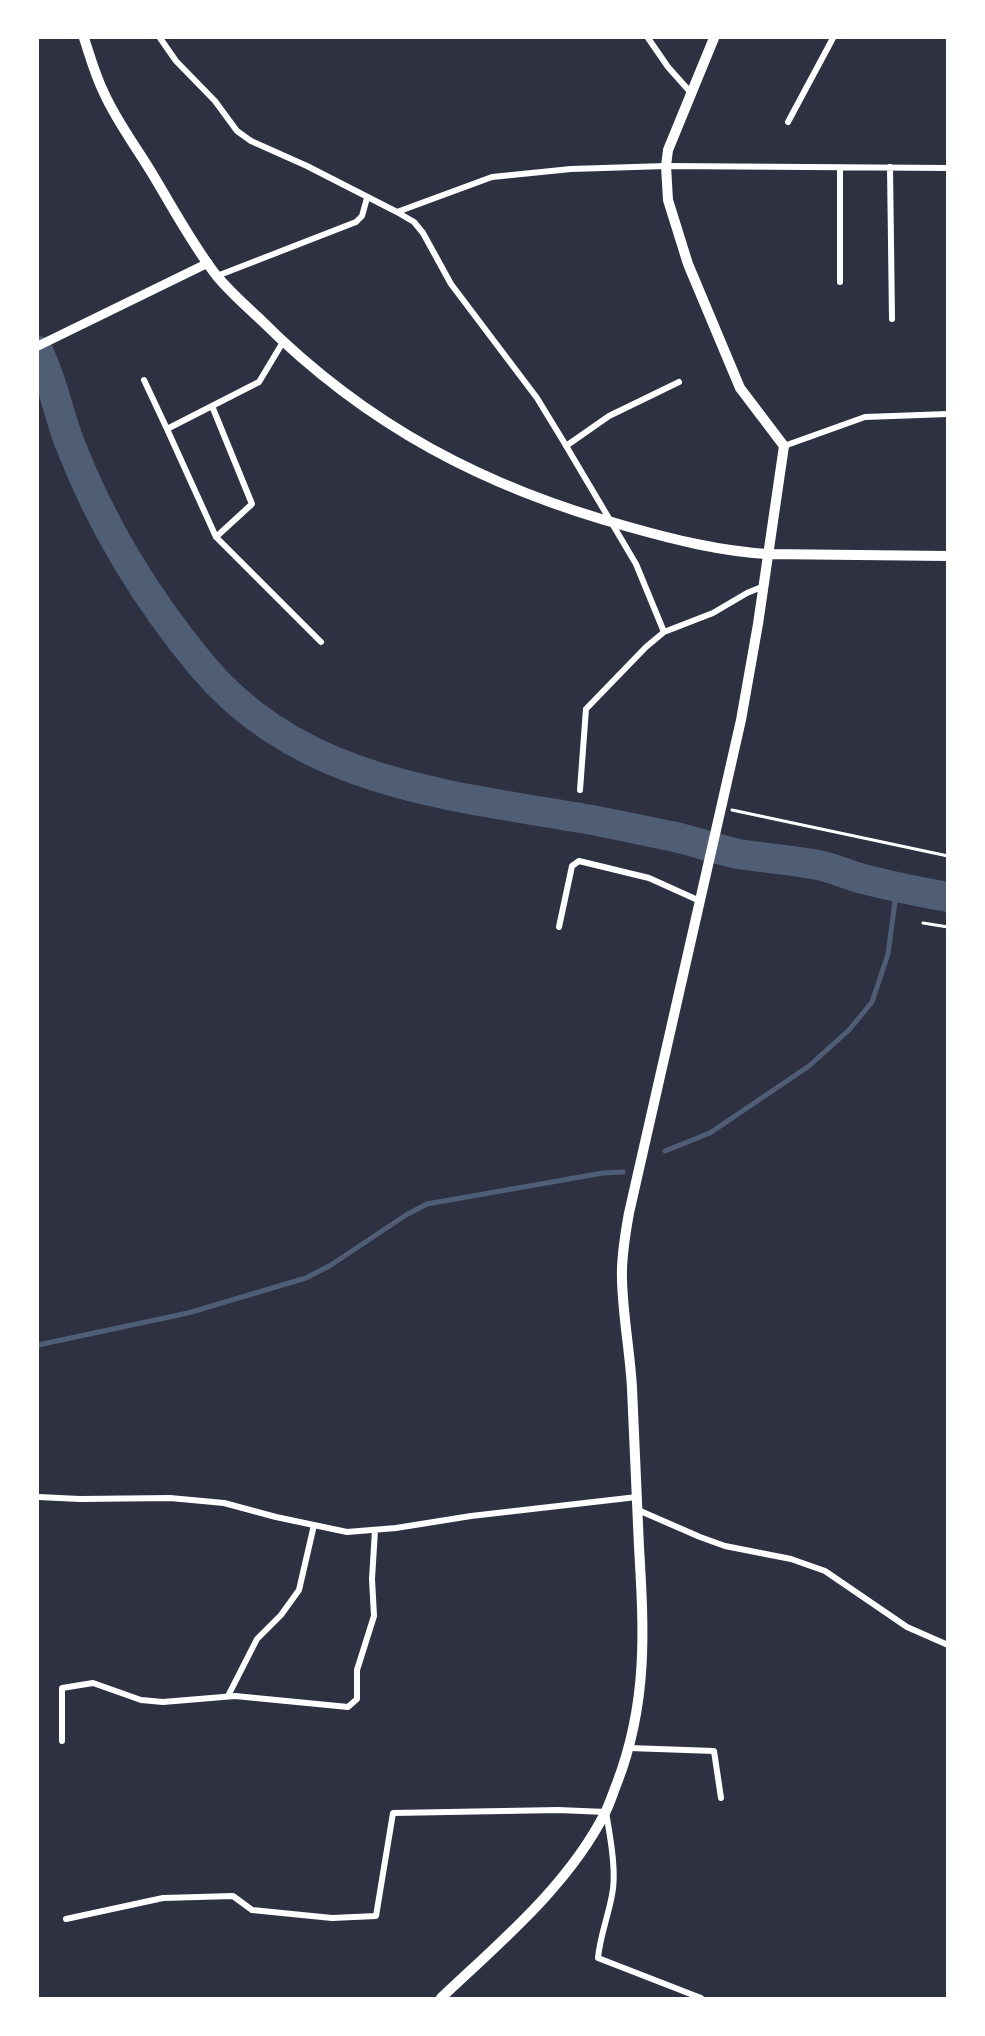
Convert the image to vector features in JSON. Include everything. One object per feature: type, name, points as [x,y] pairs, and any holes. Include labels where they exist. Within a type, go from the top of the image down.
[{"type":"main road","points":[[84,38],[95,73],[110,104],[217,276],[283,342],[362,407],[429,449],[498,483],[563,508],[688,543],[767,554],[948,556]]},
{"type":"main road","points":[[441,1998],[554,1885],[568,1869],[606,1812],[629,1748],[639,1701],[644,1646],[630,1362],[622,1278],[624,1245],[629,1213],[741,720],[783,466],[784,446],[740,388],[688,264],[668,200],[666,166],[668,150],[714,38]]},
{"type":"street","points":[[160,38],[176,61],[215,101],[237,132],[414,222],[423,233],[452,284],[537,398],[636,564],[664,632]]},
{"type":"street","points":[[648,38],[668,67],[692,94]]},
{"type":"street","points":[[788,122],[833,38]]},
{"type":"street","points":[[397,212],[492,177],[571,169],[666,166],[948,168]]},
{"type":"street","points":[[840,167],[840,282]]},
{"type":"street","points":[[890,167],[892,319]]},
{"type":"street","points":[[217,276],[356,222],[362,216],[367,198]]},
{"type":"street","points":[[38,346],[208,262]]},
{"type":"street","points":[[167,429],[259,382],[283,342]]},
{"type":"street","points":[[144,380],[216,537],[321,642]]},
{"type":"street","points":[[566,446],[609,416],[679,382]]},
{"type":"street","points":[[212,406],[252,504],[216,537]]},
{"type":"street","points":[[784,446],[865,417],[948,414]]},
{"type":"street","points":[[580,790],[586,709],[646,647],[664,632],[713,613],[747,592],[764,586]]},
{"type":"street","points":[[560,927],[572,866],[579,861],[649,878],[701,901]]},
{"type":"street","points":[[38,1497],[170,1498],[224,1503],[347,1532],[637,1497]]},
{"type":"street","points":[[638,1510],[725,1546],[791,1558],[825,1571],[907,1627],[948,1645]]},
{"type":"street","points":[[228,1696],[257,1639],[281,1615],[299,1590],[314,1525]]},
{"type":"street","points":[[62,1741],[62,1688],[93,1683],[141,1700],[163,1702],[228,1696],[348,1707],[357,1699],[357,1670],[374,1616],[372,1579],[375,1530]]},
{"type":"street","points":[[629,1748],[714,1751],[721,1797]]},
{"type":"street","points":[[66,1918],[163,1898],[233,1896],[252,1910],[332,1918],[376,1916],[393,1813],[558,1810],[606,1812],[612,1845],[613,1893],[599,1940],[598,1958],[701,1998]]},
{"type":"path","points":[[722,807],[948,856]]},
{"type":"path","points":[[923,923],[948,927]]},
{"type":"waterway","points":[[38,351],[82,474],[111,532],[145,589],[203,667],[241,705],[282,735],[327,758],[374,776],[422,789],[680,838],[738,854],[818,865],[863,879],[948,897]]},
{"type":"waterway","points":[[665,1151],[710,1133],[809,1066],[849,1030],[872,1002],[888,954],[897,887]]},
{"type":"waterway","points":[[38,1345],[188,1313],[306,1278],[331,1265],[406,1215],[427,1204],[603,1173],[623,1172]]}]
